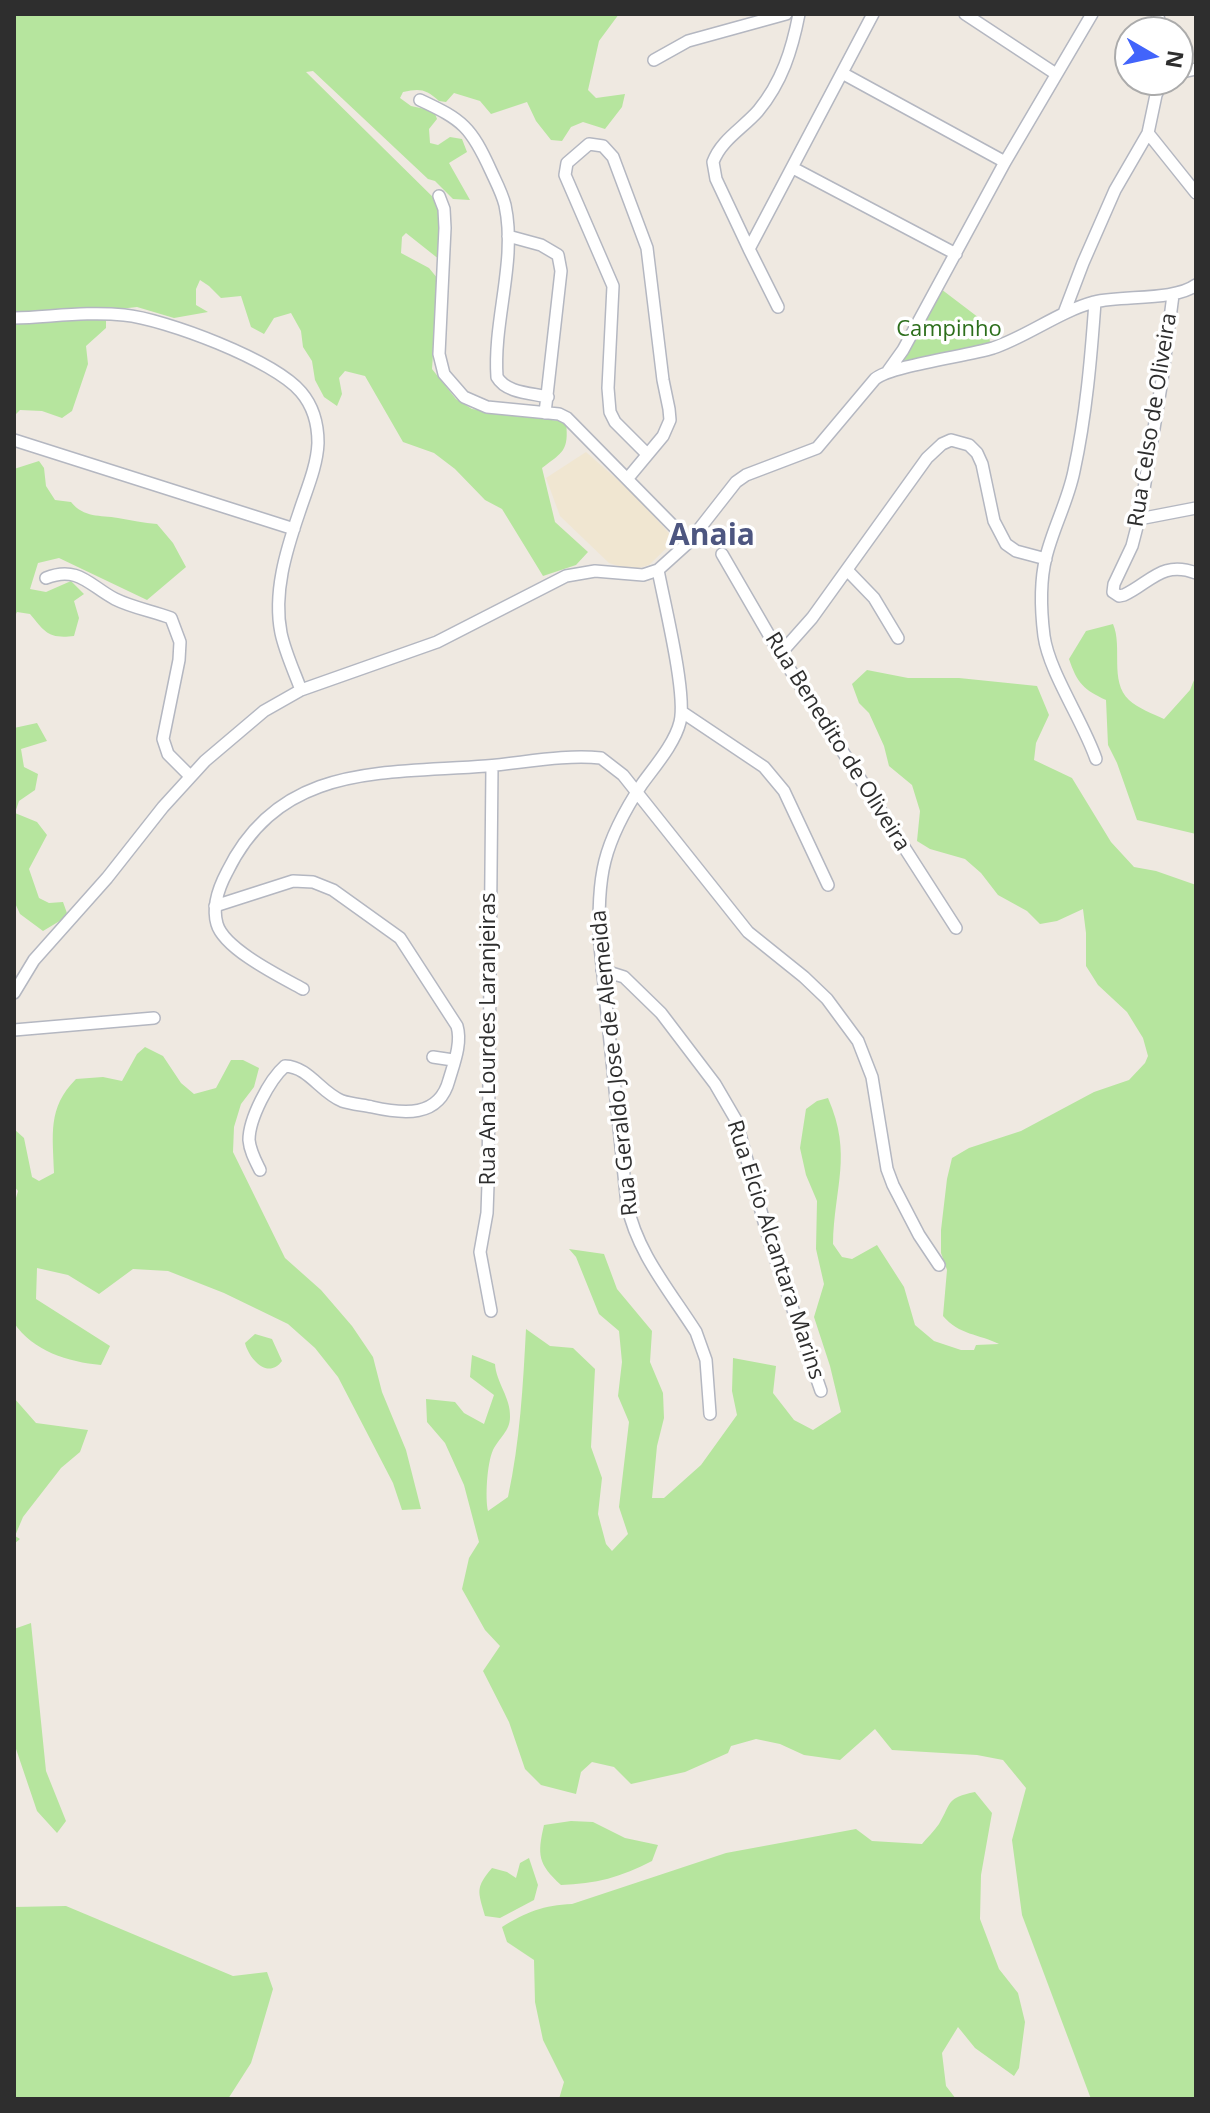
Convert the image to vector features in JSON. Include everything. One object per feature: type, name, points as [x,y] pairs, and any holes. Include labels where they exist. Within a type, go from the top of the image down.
[{"type":"street","points":[[654,60],[688,41],[786,14]]},
{"type":"street","points":[[778,307],[716,179],[713,162],[725,143],[757,112],[775,88],[791,50],[799,14]]},
{"type":"street","points":[[749,249],[873,14]]},
{"type":"street","points":[[965,14],[1056,74]]},
{"type":"street","points":[[893,370],[1005,162],[1092,14]]},
{"type":"street","points":[[842,73],[1005,162]]},
{"type":"street","points":[[1064,313],[1115,190],[1148,133],[1156,96]]},
{"type":"street","points":[[420,100],[463,123],[477,140],[504,202],[508,236],[497,377],[508,388],[548,397]]},
{"type":"street","points":[[1148,133],[1196,193]]},
{"type":"street","points":[[628,478],[663,436],[670,420],[647,248],[613,157],[603,146],[589,144],[567,163],[565,175],[613,286],[608,388],[610,412],[615,422],[647,454]]},
{"type":"street","points":[[793,168],[956,254]]},
{"type":"street","points":[[439,196],[444,209],[445,270],[439,354],[444,374],[464,397],[487,407],[559,414],[574,423],[689,542]]},
{"type":"street","points":[[508,236],[541,245],[558,255],[561,271],[545,413]]},
{"type":"street","points":[[14,993],[39,953],[107,878],[190,776],[246,725],[301,690],[437,642],[566,576],[595,571],[643,575],[658,570],[689,542],[736,482],[746,475],[817,448],[875,379],[893,370],[995,347],[1064,313],[1095,302],[1173,295],[1196,285]]},
{"type":"street","name":"Rua Celso de Oliveira","points":[[1173,295],[1139,519],[1132,546],[1113,592],[1124,595],[1154,574],[1166,570],[1181,569],[1196,573]]},
{"type":"street","points":[[1095,302],[1092,347],[1074,472],[1046,559],[1043,599],[1047,650],[1096,759]]},
{"type":"street","points":[[14,318],[120,314],[155,321],[253,360],[299,389],[311,405],[318,445],[279,588],[278,613],[281,635],[301,690]]},
{"type":"street","points":[[14,440],[294,529]]},
{"type":"street","points":[[780,654],[799,635],[927,458],[951,440],[969,445],[977,453],[994,521],[1006,544],[1016,551],[1046,559]]},
{"type":"street","points":[[1139,519],[1196,508]]},
{"type":"street","name":"Rua Benedito de Oliveira","points":[[722,554],[780,654],[956,928]]},
{"type":"street","points":[[658,570],[682,712],[764,767],[775,779],[784,791],[828,885]]},
{"type":"street","points":[[847,570],[874,598],[898,638]]},
{"type":"street","points":[[46,578],[61,573],[78,576],[115,599],[171,618],[180,642],[179,660],[163,739],[168,754],[190,776]]},
{"type":"street","name":"Rua Geraldo Jose de Alemeida","points":[[682,712],[678,728],[636,794],[612,841],[600,876],[598,906],[602,970],[632,1226],[641,1249],[703,1347],[710,1414]]},
{"type":"street","points":[[303,989],[252,958],[222,934],[216,923],[215,906],[223,878],[254,827],[268,814],[303,792],[369,776],[601,758],[616,768],[748,932],[827,999],[858,1041],[872,1077],[890,1177],[902,1204],[939,1265]]},
{"type":"street","name":"Rua Ana Lourdes Laranjeiras","points":[[491,1311],[480,1252],[488,1184],[492,766]]},
{"type":"street","points":[[215,906],[293,881],[324,886],[346,898],[400,938],[457,1026],[460,1037],[445,1094],[425,1110],[405,1113],[342,1101],[320,1087],[304,1070],[285,1066],[268,1088],[250,1131],[251,1152],[260,1170]]},
{"type":"street","name":"Rua Elcio Alcantara Marins","points":[[602,970],[624,977],[651,1002],[715,1084],[736,1120],[769,1240],[821,1391]]},
{"type":"street","points":[[14,1030],[154,1018]]},
{"type":"street","points":[[433,1057],[453,1060]]},
{"type":"shaded area","points":[[586,452],[636,496],[675,540],[649,565],[632,570],[609,563],[560,516],[546,478]]},
{"type":"green space","points":[[14,14],[619,14],[599,41],[588,90],[596,98],[625,94],[622,107],[605,129],[583,122],[571,127],[562,141],[551,140],[536,121],[527,102],[491,114],[480,101],[454,93],[446,102],[422,90],[403,92],[400,98],[411,106],[434,111],[437,119],[429,129],[430,143],[438,145],[450,137],[462,139],[467,152],[449,163],[470,200],[453,199],[313,71],[306,72],[442,206],[440,260],[406,233],[402,237],[401,253],[429,268],[438,279],[432,369],[456,399],[472,409],[566,422],[563,450],[542,468],[555,522],[588,552],[576,565],[543,576],[502,509],[485,500],[455,469],[434,453],[403,442],[365,376],[345,371],[339,378],[342,394],[337,406],[324,397],[315,380],[312,361],[303,347],[301,331],[291,313],[274,318],[264,334],[251,327],[241,296],[221,298],[200,280],[196,289],[196,305],[208,312],[174,318],[137,307],[92,312],[14,314]]},
{"type":"green space","name":"Campinho","points":[[941,289],[987,324],[991,348],[894,370]]},
{"type":"green space","points":[[106,318],[106,328],[86,346],[88,364],[72,411],[62,418],[42,411],[20,410],[14,416],[14,322]]},
{"type":"green space","points":[[39,461],[44,468],[46,486],[55,500],[71,502],[81,511],[93,515],[157,524],[173,543],[186,567],[147,600],[59,558],[38,563],[30,589],[46,592],[71,581],[84,594],[74,601],[79,618],[74,636],[48,633],[30,614],[17,612],[14,618],[14,469]]},
{"type":"green space","points":[[1113,624],[1119,683],[1129,700],[1137,706],[1164,719],[1190,690],[1196,675],[1196,834],[1137,820],[1108,745],[1106,700],[1082,685],[1072,667],[1069,659],[1086,631]]},
{"type":"green space","points":[[867,670],[908,678],[959,678],[1037,686],[1049,715],[1036,743],[1034,760],[1072,778],[1111,842],[1134,867],[1196,885],[1196,2099],[1091,2099],[1022,1915],[1012,1840],[1026,1788],[1003,1760],[977,1755],[892,1750],[875,1729],[840,1760],[804,1755],[780,1744],[756,1739],[731,1746],[728,1753],[685,1772],[631,1784],[614,1767],[592,1762],[581,1772],[576,1794],[541,1785],[525,1769],[509,1722],[483,1671],[500,1646],[485,1630],[462,1589],[469,1558],[479,1542],[464,1485],[445,1443],[427,1422],[426,1399],[455,1402],[464,1413],[484,1424],[494,1395],[470,1377],[472,1355],[495,1364],[508,1403],[510,1422],[491,1456],[487,1480],[488,1511],[508,1497],[518,1434],[526,1329],[550,1346],[573,1348],[595,1369],[591,1447],[602,1478],[598,1514],[606,1544],[612,1551],[628,1534],[619,1507],[629,1422],[618,1396],[622,1362],[619,1331],[599,1314],[576,1257],[569,1249],[604,1254],[617,1289],[652,1331],[650,1362],[663,1393],[664,1418],[657,1446],[652,1498],[664,1498],[701,1465],[737,1415],[732,1391],[733,1358],[776,1366],[773,1393],[794,1420],[813,1430],[841,1412],[814,1317],[824,1284],[816,1249],[817,1201],[806,1175],[800,1148],[806,1109],[828,1098],[835,1118],[841,1154],[833,1244],[842,1257],[852,1259],[877,1245],[904,1287],[915,1325],[934,1341],[961,1350],[974,1350],[976,1345],[999,1344],[962,1331],[943,1316],[947,1270],[941,1253],[941,1230],[952,1158],[969,1148],[1021,1131],[1094,1092],[1129,1080],[1145,1063],[1148,1056],[1143,1038],[1127,1012],[1098,985],[1086,966],[1083,909],[1057,921],[1040,924],[1027,911],[998,895],[965,859],[930,849],[917,841],[920,811],[912,785],[889,766],[884,746],[869,713],[859,703],[852,684]]},
{"type":"green space","points":[[37,723],[47,741],[21,749],[24,767],[38,774],[35,790],[19,801],[15,813],[37,822],[47,835],[29,869],[39,898],[49,903],[63,902],[68,916],[43,931],[20,914],[14,901],[14,728]]},
{"type":"green space","points":[[145,1047],[163,1056],[181,1083],[194,1094],[216,1088],[231,1060],[243,1060],[259,1068],[254,1087],[241,1104],[234,1127],[233,1152],[285,1258],[321,1290],[352,1326],[373,1357],[382,1392],[406,1450],[421,1509],[402,1510],[393,1483],[338,1377],[315,1348],[288,1324],[224,1293],[168,1271],[133,1269],[99,1294],[68,1275],[37,1268],[36,1299],[110,1346],[101,1365],[76,1361],[41,1348],[14,1323],[14,1205],[18,1191],[14,1186],[14,1129],[24,1138],[32,1177],[39,1181],[54,1173],[54,1123],[56,1111],[67,1090],[76,1079],[103,1077],[122,1081],[137,1054]]},
{"type":"green space","points":[[255,1334],[272,1339],[282,1361],[277,1366],[265,1368],[250,1355],[245,1343]]},
{"type":"green space","points":[[14,1398],[36,1423],[88,1430],[80,1452],[61,1468],[23,1517],[15,1536],[20,1539],[14,1544]]},
{"type":"green space","points":[[31,1623],[46,1771],[66,1821],[57,1833],[37,1811],[14,1743],[14,1629]]},
{"type":"green space","points":[[975,1792],[992,1813],[981,1875],[980,1919],[999,1969],[1018,1993],[1025,2022],[1019,2068],[1014,2076],[975,2048],[958,2027],[942,2053],[946,2086],[956,2099],[559,2099],[564,2082],[543,2040],[535,2002],[534,1960],[507,1942],[502,1927],[536,1910],[572,1904],[726,1853],[856,1829],[872,1841],[922,1844],[954,1799]]},
{"type":"green space","points":[[593,1822],[625,1838],[658,1845],[652,1861],[608,1879],[561,1885],[541,1858],[542,1835],[544,1825]]},
{"type":"green space","points":[[529,1858],[538,1885],[534,1900],[500,1918],[485,1916],[480,1885],[492,1868],[516,1878],[520,1863]]},
{"type":"green space","points":[[66,1906],[233,1976],[267,1972],[273,1989],[256,2047],[251,2063],[228,2099],[14,2099],[14,1907]]},
{"type":"district","name":"Anaia","points":[[712,536]]}]
